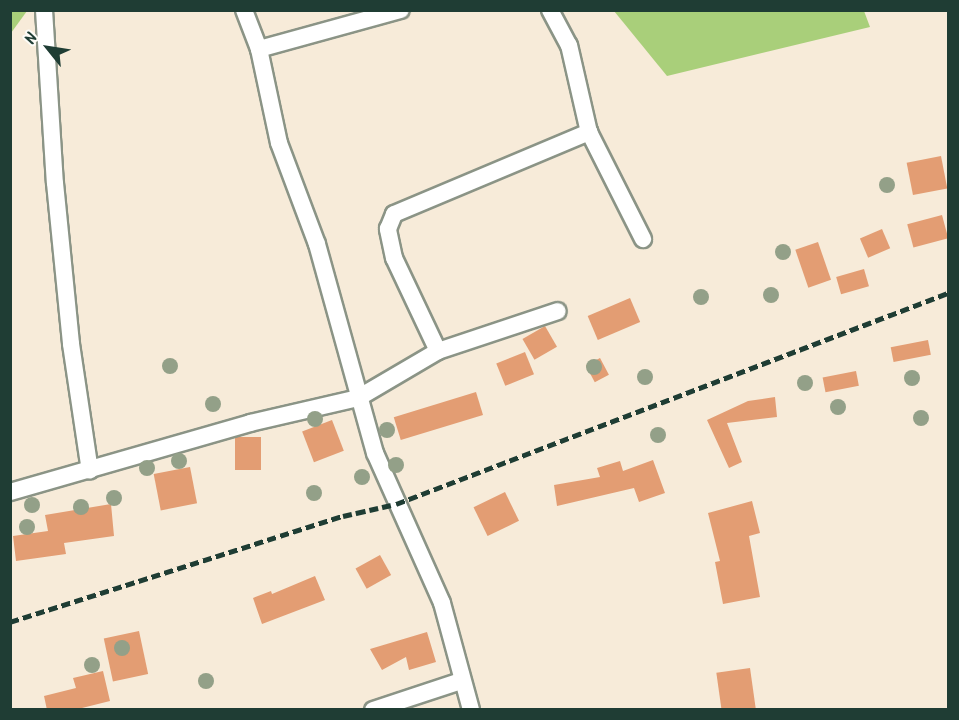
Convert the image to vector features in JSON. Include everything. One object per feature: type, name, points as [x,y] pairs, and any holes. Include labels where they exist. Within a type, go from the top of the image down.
[{"type":"street","points":[[44,10],[57,206],[71,344],[90,471]]},
{"type":"street","points":[[244,10],[259,49],[279,143],[317,244],[358,398],[387,484],[442,603],[461,681],[471,710]]},
{"type":"street","points":[[259,49],[400,10]]},
{"type":"street","points":[[550,10],[569,45],[589,132],[643,238]]},
{"type":"street","points":[[438,351],[394,258],[388,228],[394,214],[589,132]]},
{"type":"street","points":[[10,492],[90,471],[250,423],[358,398],[438,351],[558,311]]},
{"type":"street","points":[[373,710],[461,681]]},
{"type":"green space","points":[[10,11],[27,11],[11,33]]},
{"type":"green space","points":[[614,11],[864,11],[870,27],[667,76]]},
{"type":"building","points":[[941,156],[947,188],[913,195],[907,163]]},
{"type":"building","points":[[942,215],[948,238],[913,247],[907,224]]},
{"type":"building","points":[[882,229],[890,248],[868,258],[860,238]]},
{"type":"building","points":[[818,242],[831,280],[808,288],[795,250]]},
{"type":"building","points":[[864,269],[869,286],[841,294],[836,277]]},
{"type":"building","points":[[630,298],[640,322],[598,340],[588,316]]},
{"type":"building","points":[[545,326],[557,347],[534,360],[522,339]]},
{"type":"building","points":[[928,340],[931,355],[894,362],[891,347]]},
{"type":"building","points":[[525,352],[534,374],[505,386],[496,364]]},
{"type":"building","points":[[600,358],[609,375],[595,382],[586,366]]},
{"type":"building","points":[[856,371],[859,386],[825,392],[823,377]]},
{"type":"building","points":[[476,392],[483,415],[401,440],[394,417]]},
{"type":"building","points":[[775,397],[777,417],[727,423],[742,462],[729,468],[707,420],[748,401]]},
{"type":"building","points":[[332,420],[344,451],[314,462],[302,431]]},
{"type":"building","points":[[235,437],[261,437],[261,470],[235,470]]},
{"type":"building","points":[[653,460],[665,493],[639,502],[634,488],[557,506],[554,485],[600,477],[597,468],[620,461],[623,471]]},
{"type":"building","points":[[190,467],[197,503],[161,510],[154,474]]},
{"type":"building","points":[[505,492],[519,521],[488,536],[474,507]]},
{"type":"building","points":[[752,501],[760,533],[749,536],[760,597],[723,604],[715,562],[720,561],[708,513]]},
{"type":"building","points":[[111,504],[114,536],[64,543],[66,554],[16,561],[13,536],[48,531],[45,515]]},
{"type":"building","points":[[380,555],[391,575],[367,589],[356,569]]},
{"type":"building","points":[[315,576],[325,600],[262,624],[253,598],[271,591],[272,594]]},
{"type":"building","points":[[139,631],[148,674],[113,682],[104,638]]},
{"type":"building","points":[[427,632],[436,662],[409,670],[406,657],[382,670],[370,649]]},
{"type":"building","points":[[750,668],[756,710],[722,710],[716,673]]},
{"type":"building","points":[[103,671],[110,701],[74,710],[47,710],[44,696],[76,688],[73,678]]},
{"type":"railway","points":[[10,622],[343,516],[396,504],[948,293]]}]
